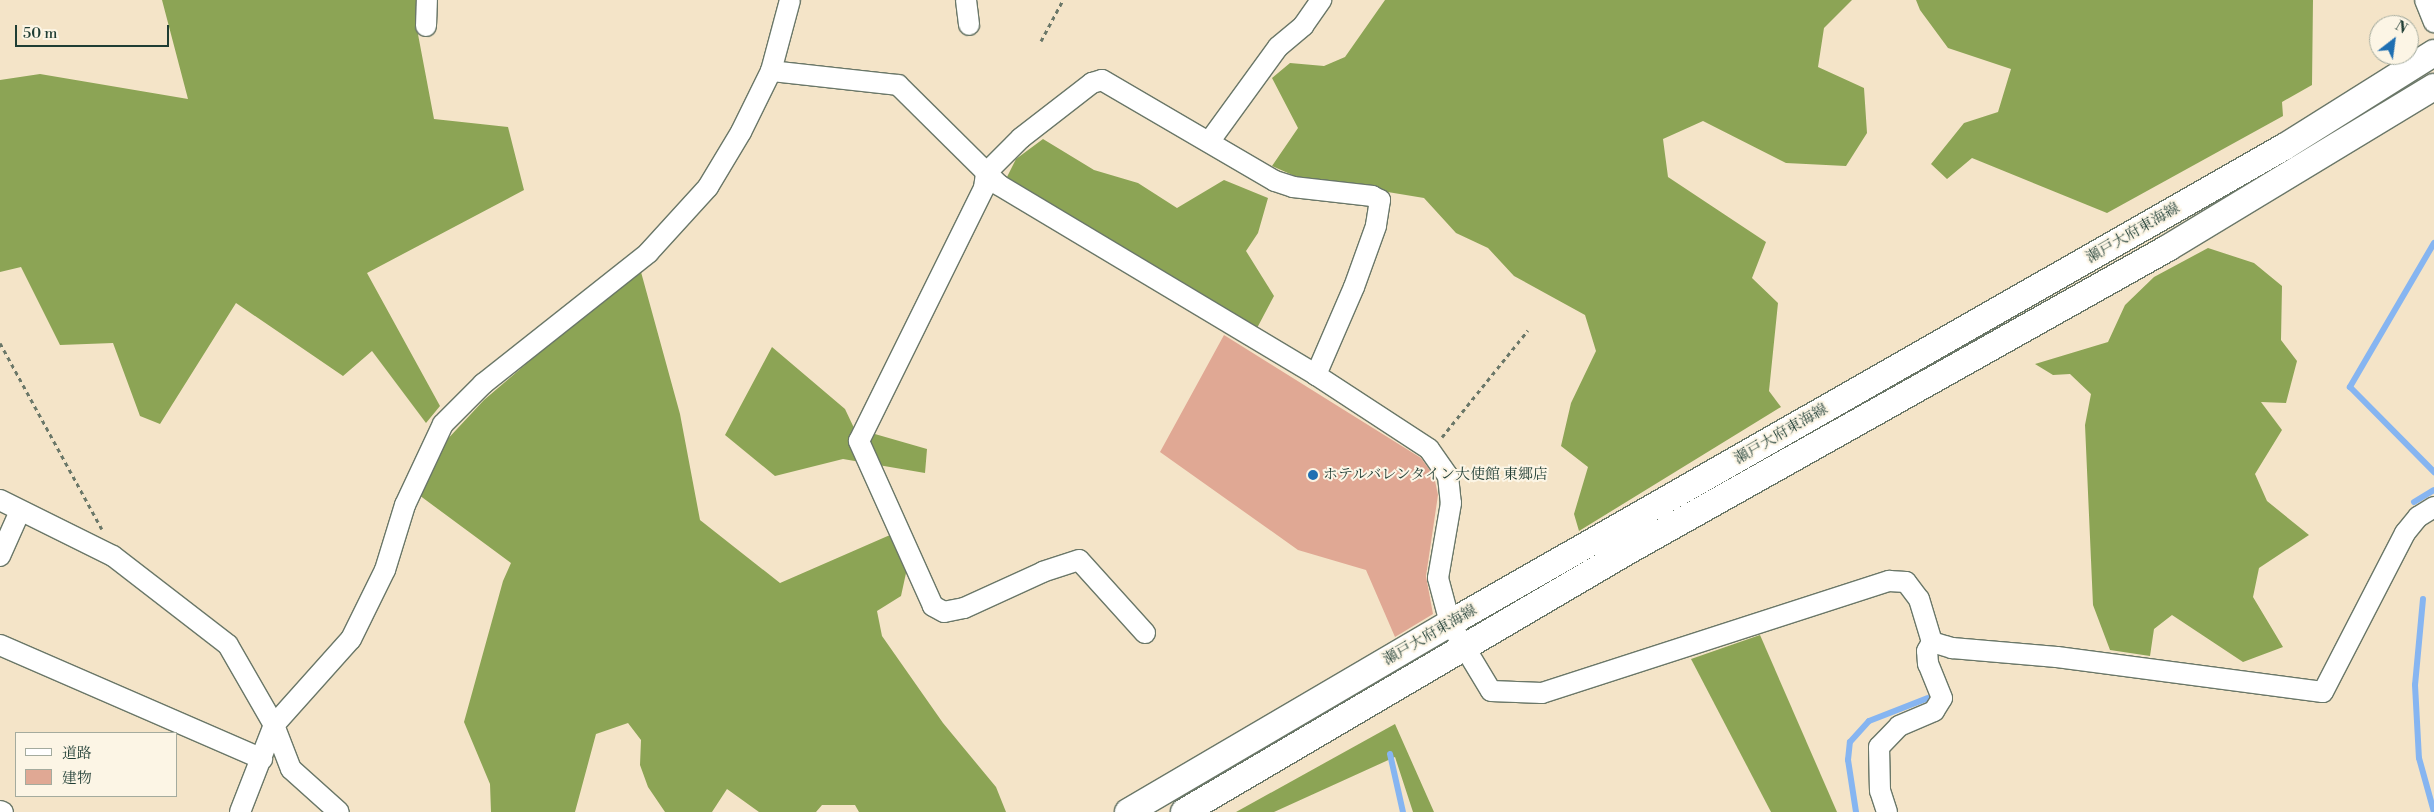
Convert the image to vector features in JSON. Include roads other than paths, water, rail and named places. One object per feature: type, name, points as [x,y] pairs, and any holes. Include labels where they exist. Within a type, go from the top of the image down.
[{"type":"main road","name":"瀬戸大府東海線","points":[[1128,812],[1450,623],[2284,147],[2434,53]]},
{"type":"main road","name":"瀬戸大府東海線","points":[[1184,812],[1462,646],[2168,248],[2434,87]]},
{"type":"street","points":[[426,26],[427,0]]},
{"type":"street","points":[[240,812],[274,725],[351,639],[385,570],[405,505],[443,424],[482,384],[648,253],[708,187],[741,132],[770,71],[790,0]]},
{"type":"street","points":[[966,0],[969,25]]},
{"type":"street","points":[[1209,142],[1278,47],[1303,26],[1321,0]]},
{"type":"street","points":[[2425,0],[2434,22]]},
{"type":"street","points":[[770,71],[898,85],[999,185],[1381,415],[1430,451],[1448,476],[1451,503],[1438,578],[1450,623],[1462,646],[1491,691],[1542,693],[1889,581],[1906,582],[1919,599],[1932,642],[1927,651],[1928,664],[1942,698],[1934,711],[1899,726],[1879,747],[1880,791],[1887,812]]},
{"type":"street","points":[[1145,633],[1079,560],[1043,572],[964,608],[944,612],[933,606],[859,441],[984,188],[986,173],[1021,138],[1092,84],[1102,80],[1284,184],[1380,200],[1376,226],[1354,287],[1316,375]]},
{"type":"street","points":[[0,500],[113,556],[228,645],[274,725],[291,769],[339,812]]},
{"type":"street","points":[[1932,642],[1952,648],[2057,657],[2323,692],[2405,533],[2418,517],[2434,507]]},
{"type":"street","points":[[0,556],[20,511]]},
{"type":"street","points":[[0,645],[262,759]]},
{"type":"waterway","points":[[2434,243],[2350,387],[2434,472]]},
{"type":"waterway","points":[[2414,502],[2434,490]]},
{"type":"waterway","points":[[2423,599],[2415,685],[2419,758],[2434,812]]},
{"type":"waterway","points":[[1856,812],[1848,760],[1850,742],[1869,721],[1928,698]]},
{"type":"waterway","points":[[1390,754],[1403,812]]},
{"type":"place","name":"ホテルバレンタイン大使館 東郷店","points":[[1313,475]]}]
